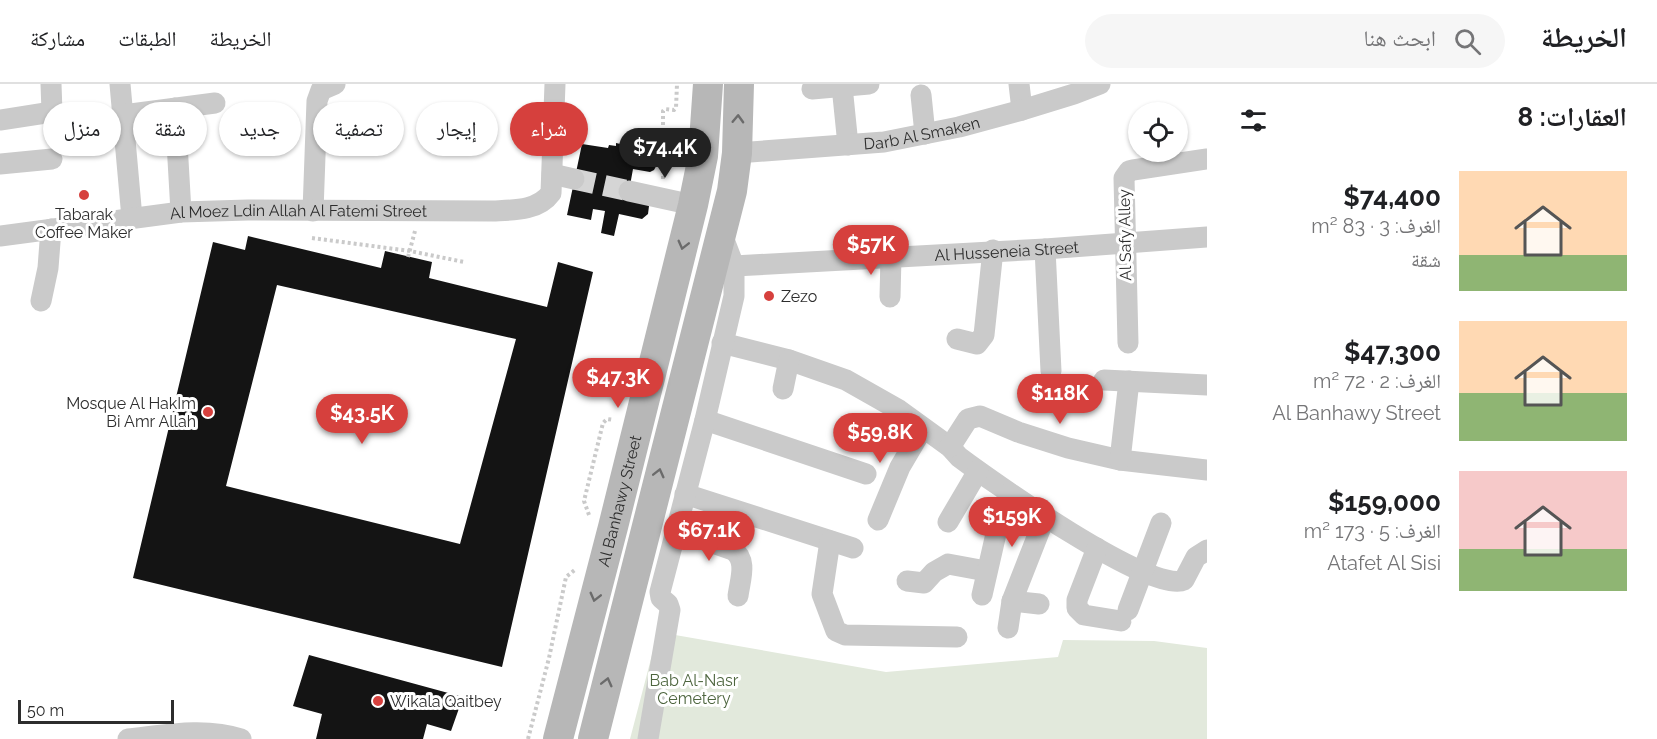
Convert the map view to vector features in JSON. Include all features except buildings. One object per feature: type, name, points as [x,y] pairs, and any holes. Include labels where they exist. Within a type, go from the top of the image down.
[{"type":"main road","name":"Al Banhawy Street","points":[[558,739],[693,205],[703,156],[708,84]]},
{"type":"main road","name":"Al Banhawy Street","points":[[593,739],[732,191],[737,153],[739,84]]},
{"type":"street","points":[[0,120],[52,112],[51,84]]},
{"type":"street","points":[[120,84],[132,218]]},
{"type":"street","points":[[313,211],[317,101],[321,90],[335,84]]},
{"type":"street","name":"Al Moez Ldin Allah Al Fatemi Street","points":[[0,236],[181,212],[493,211],[539,205],[550,193],[555,84]]},
{"type":"street","points":[[812,89],[869,84]]},
{"type":"street","points":[[1019,84],[1022,110]]},
{"type":"street","name":"Darb Al Smaken","points":[[737,153],[884,142],[1022,110],[1100,84]]},
{"type":"street","points":[[842,86],[848,145]]},
{"type":"street","points":[[921,95],[925,134]]},
{"type":"street","points":[[207,104],[215,103]]},
{"type":"street","points":[[123,115],[133,114]]},
{"type":"street","points":[[178,156],[181,212]]},
{"type":"street","points":[[0,164],[52,159]]},
{"type":"street","name":"Al Safy Alley","points":[[1128,344],[1124,182],[1126,174],[1133,170],[1207,159]]},
{"type":"street","points":[[552,174],[574,179]]},
{"type":"street","points":[[629,191],[693,205]]},
{"type":"street","points":[[40,301],[48,268],[51,230]]},
{"type":"street","points":[[648,739],[670,610],[660,595],[734,296],[734,267],[721,231]]},
{"type":"street","name":"Al Husseneia Street","points":[[734,267],[1207,237]]},
{"type":"street","points":[[1046,249],[1051,371]]},
{"type":"street","points":[[957,339],[977,344],[984,335],[993,250]]},
{"type":"street","points":[[890,297],[891,257]]},
{"type":"street","points":[[723,343],[789,360],[827,373],[873,394],[1045,517],[1096,548],[1156,578],[1174,583],[1179,582],[1188,576],[1196,557],[1207,550]]},
{"type":"street","points":[[783,388],[789,360]]},
{"type":"street","points":[[1104,380],[1207,385]]},
{"type":"street","points":[[1120,460],[1129,381]]},
{"type":"street","points":[[950,447],[968,419],[980,416],[1018,432],[1068,448],[1120,460],[1207,470]]},
{"type":"street","points":[[705,420],[866,474]]},
{"type":"street","points":[[878,520],[900,467],[923,428]]},
{"type":"street","points":[[948,522],[978,471]]},
{"type":"street","points":[[982,595],[998,525],[1009,493]]},
{"type":"street","points":[[685,494],[853,549]]},
{"type":"street","points":[[1008,628],[1012,601],[1045,517]]},
{"type":"street","points":[[1096,548],[1077,600],[1077,608],[1084,615],[1125,616],[1161,523]]},
{"type":"street","points":[[676,530],[739,553],[742,565],[738,596]]},
{"type":"street","points":[[830,541],[822,594],[836,631],[845,635],[957,637]]},
{"type":"street","points":[[907,581],[924,583],[934,572],[948,564],[986,571]]},
{"type":"street","points":[[1012,601],[1040,604]]},
{"type":"street","points":[[128,739],[192,733],[225,734],[241,739]]},
{"type":"path","points":[[664,199],[663,111],[676,108],[677,84]]},
{"type":"path","points":[[312,238],[410,251],[464,262]]},
{"type":"path","points":[[408,256],[412,242]]},
{"type":"path","points":[[589,517],[584,501],[604,422],[607,419],[639,425]]},
{"type":"path","points":[[528,739],[549,658],[566,577],[575,570],[578,559]]},
{"type":"green space","name":"Bab Al-Nasr Cemetery","points":[[658,632],[886,672],[1058,657],[1063,640],[1154,641],[1207,648],[1207,739],[630,739]]},
{"type":"tunnel","points":[[574,179],[629,191]]},
{"type":"place","name":"Tabarak Coffee Maker","points":[[84,195]]},
{"type":"place","name":"Zezo","points":[[769,296]]},
{"type":"place","name":"Mosque Al HakIm Bi Amr Allah","points":[[208,412]]},
{"type":"place","name":"Wikala Qaitbey","points":[[378,701]]}]
